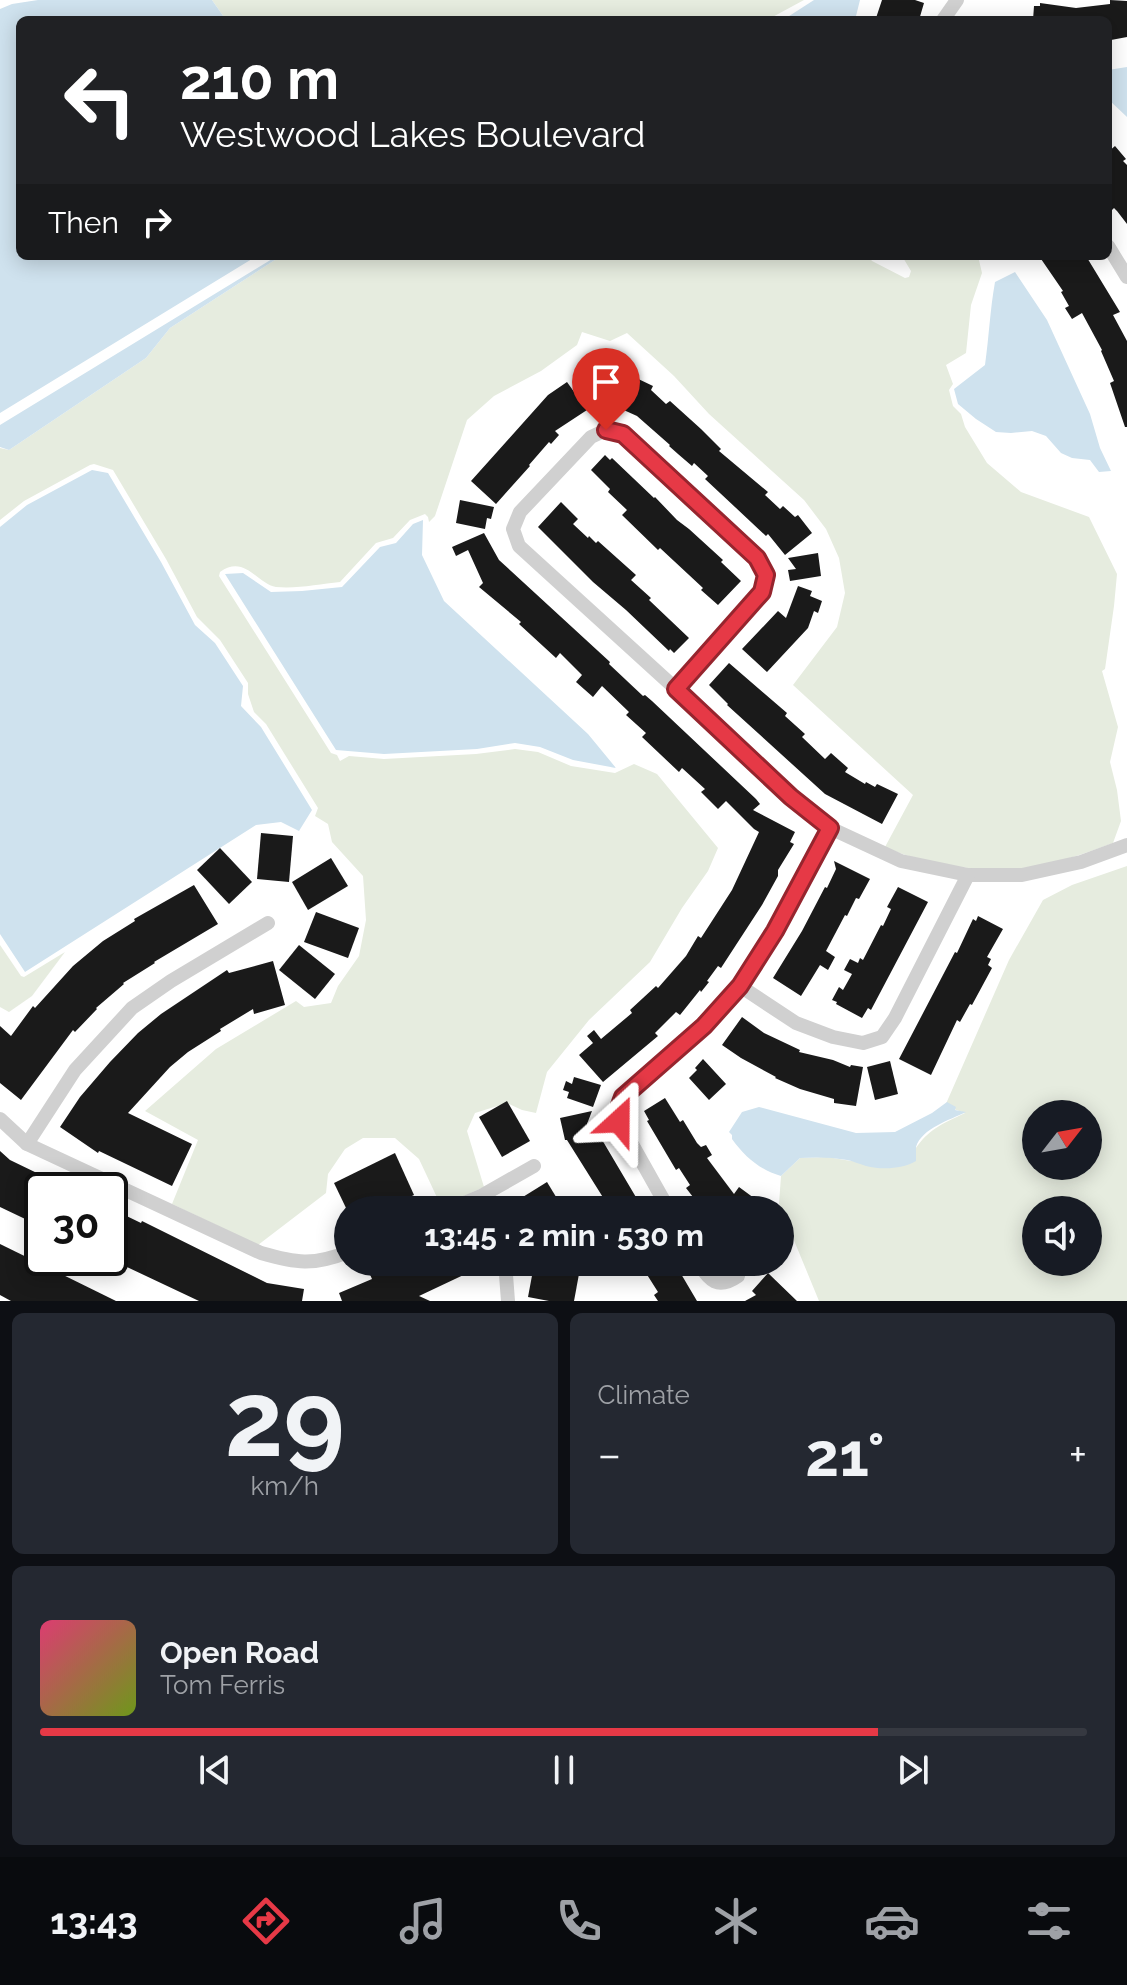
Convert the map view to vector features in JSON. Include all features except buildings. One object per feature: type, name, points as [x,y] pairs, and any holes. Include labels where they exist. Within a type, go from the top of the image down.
[{"type":"street","points":[[1112,253],[1127,277]]},
{"type":"street","points":[[676,689],[762,592],[766,575],[757,558],[623,434],[606,430],[591,437],[520,512],[513,529],[519,546],[791,797],[830,828],[901,861],[968,875],[1022,875],[1081,862],[1127,845]]},
{"type":"street","points":[[661,1196],[619,1121],[623,1097],[704,1026],[740,986],[775,931],[830,828]]},
{"type":"street","points":[[740,986],[796,1023],[833,1037],[863,1043],[882,1037],[895,1018],[968,875]]},
{"type":"street","points":[[27,1144],[75,1070],[132,1008],[268,923]]},
{"type":"street","points":[[0,1119],[27,1144],[261,1253],[296,1263],[334,1258]]},
{"type":"street","points":[[493,1196],[534,1166]]},
{"type":"street","points":[[506,1276],[508,1301]]},
{"type":"street","points":[[708,1276],[719,1283],[730,1282],[738,1276]]},
{"type":"shaded area","points":[[212,0],[804,0],[774,16],[223,16]]},
{"type":"shaded area","points":[[275,260],[871,260],[905,278],[911,271],[904,260],[979,260],[982,273],[971,305],[966,353],[946,365],[953,384],[949,390],[953,406],[961,414],[965,427],[987,463],[1021,492],[1089,517],[1117,574],[1105,669],[1102,671],[1118,727],[1110,762],[1121,821],[1113,843],[1058,861],[1008,870],[953,866],[885,847],[913,795],[793,685],[837,627],[845,593],[839,558],[826,529],[804,500],[709,414],[674,376],[627,333],[610,341],[582,332],[577,345],[541,371],[494,396],[467,420],[435,516],[429,522],[425,514],[410,520],[393,538],[376,543],[340,582],[276,587],[237,566],[220,572],[219,576],[331,753],[337,755],[340,761],[349,756],[384,759],[515,749],[538,752],[571,766],[615,773],[634,764],[657,774],[718,848],[708,871],[650,962],[589,1020],[547,1072],[536,1113],[507,1103],[475,1113],[467,1131],[484,1187],[464,1196],[436,1196],[419,1159],[395,1138],[363,1138],[345,1149],[328,1174],[326,1193],[258,1245],[172,1204],[198,1140],[145,1111],[216,1049],[296,1001],[304,1007],[331,1003],[338,986],[359,956],[366,920],[363,876],[332,842],[328,824],[315,816],[318,808],[266,724],[254,712],[248,683],[220,640],[197,617],[113,470],[90,465],[24,501],[0,520],[0,448],[9,450],[146,358],[170,328]]},
{"type":"shaded area","points":[[1127,866],[1127,1301],[819,1301],[794,1240],[794,1196],[780,1196],[781,1176],[800,1158],[827,1157],[851,1161],[914,1151],[930,1132],[965,1113],[945,1106],[1009,960],[1043,900],[1072,885]]},
{"type":"shaded area","points":[[0,945],[24,977],[65,952],[32,996],[9,1012],[0,1007]]},
{"type":"water","points":[[38,0],[212,0],[223,16],[16,16],[16,260],[250,260],[0,413],[0,9]]},
{"type":"water","points":[[814,0],[860,0],[856,16],[789,16]]},
{"type":"water","points":[[1127,67],[1127,117],[1112,103],[1112,69]]},
{"type":"water","points":[[275,260],[170,328],[146,358],[9,450],[0,447],[0,425]]},
{"type":"water","points":[[1015,272],[1047,320],[1090,414],[1111,471],[1099,472],[1090,460],[1061,453],[1046,436],[1032,431],[996,432],[958,404],[954,389],[985,365],[995,282]]},
{"type":"water","points":[[92,470],[108,473],[195,625],[215,643],[243,686],[241,706],[261,727],[312,810],[299,831],[281,822],[256,825],[25,972],[0,934],[0,527],[27,505]]},
{"type":"water","points":[[423,520],[422,555],[444,601],[588,734],[616,768],[573,760],[540,747],[515,743],[477,749],[384,754],[336,750],[225,574],[243,573],[271,592],[342,587],[380,547],[396,543],[413,524]]},
{"type":"water","points":[[947,1102],[956,1107],[955,1110],[966,1112],[937,1125],[924,1135],[916,1147],[916,1161],[899,1167],[872,1167],[835,1158],[800,1158],[781,1176],[754,1162],[737,1146],[729,1132],[742,1112],[759,1107],[856,1133],[895,1132]]},
{"type":"route","points":[[606,430],[623,434],[757,558],[766,575],[762,592],[676,689],[791,797],[830,828],[775,931],[740,986],[704,1026],[623,1097],[619,1121]]}]
